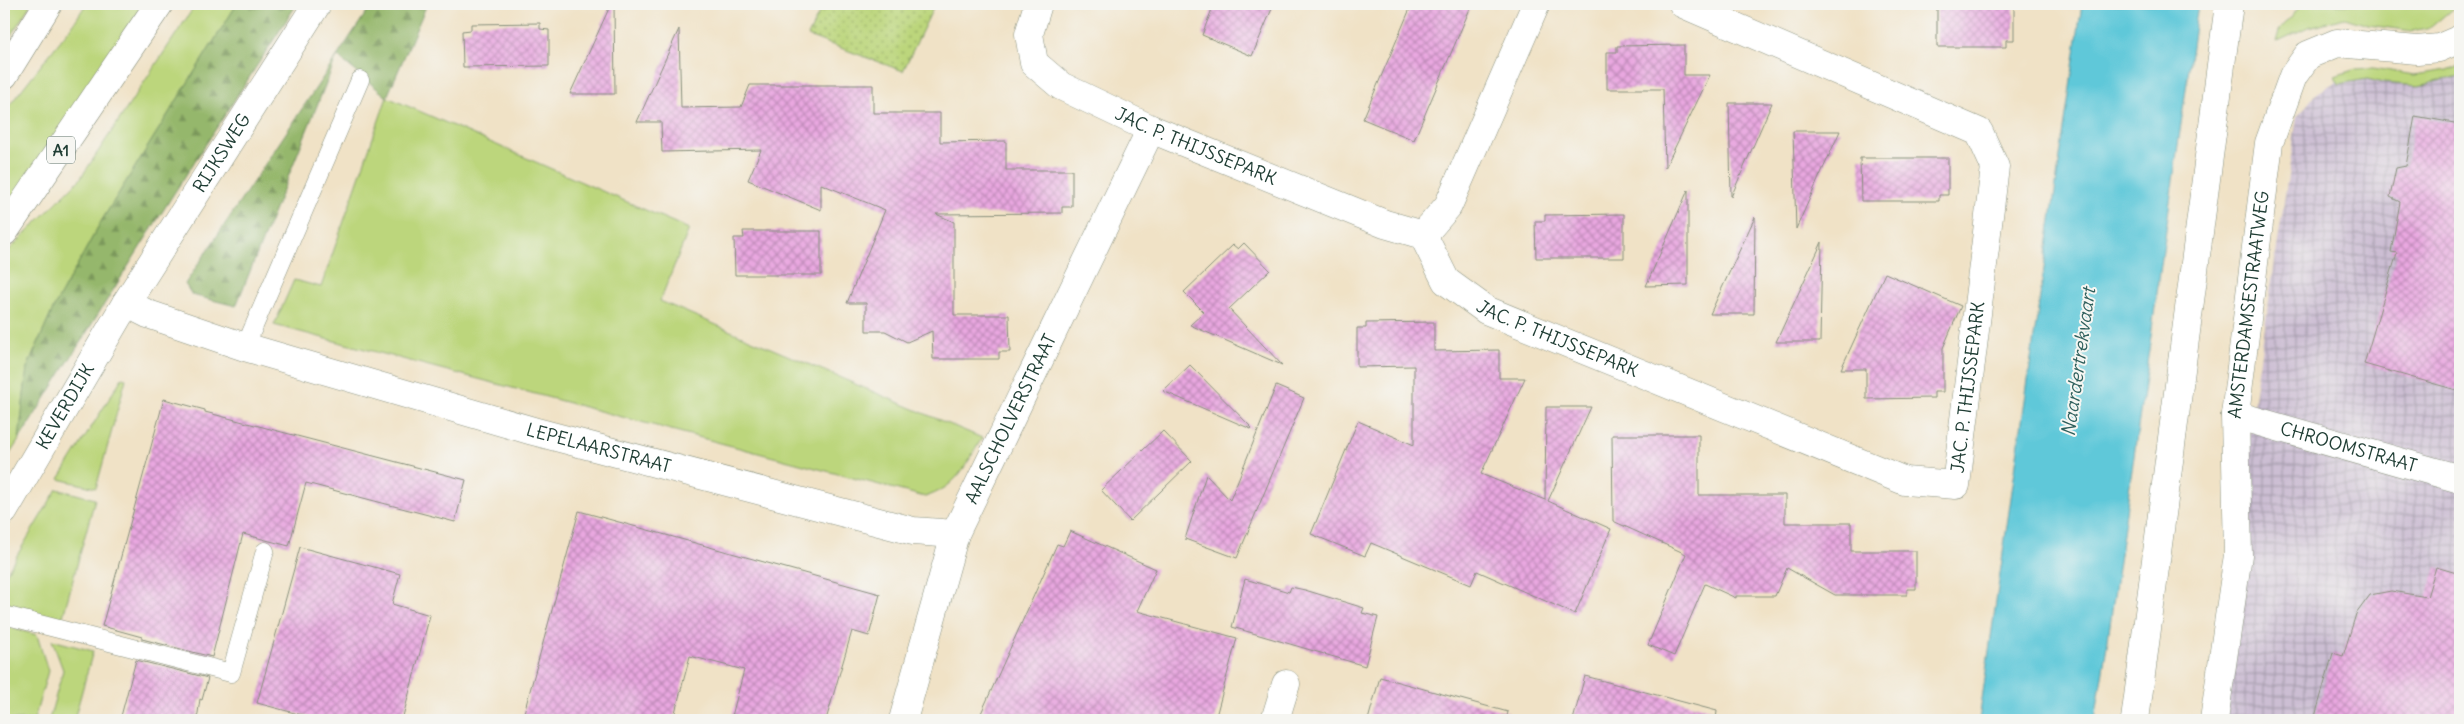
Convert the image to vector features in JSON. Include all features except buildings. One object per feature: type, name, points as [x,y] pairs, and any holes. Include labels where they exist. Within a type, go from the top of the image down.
[{"type":"main road","points":[[4,75],[48,4]]},
{"type":"main road","name":"A1","points":[[4,232],[159,4]]},
{"type":"main road","name":"RIJKSWEG","points":[[126,302],[316,4]]},
{"type":"main road","name":"JAC. P. THIJSSEPARK","points":[[1038,4],[1029,34],[1034,63],[1061,86],[1151,129],[1385,224],[1423,235],[1446,280],[1486,310],[1905,481],[1956,485],[1995,168],[1979,132],[1683,4]]},
{"type":"main road","points":[[1423,235],[1448,206],[1536,4]]},
{"type":"main road","points":[[2135,720],[2231,7]]},
{"type":"main road","name":"AMSTERDAMSESTRAATWEG","points":[[2214,720],[2238,555],[2235,415],[2269,143],[2293,76],[2308,55],[2337,43],[2418,50],[2439,48],[2460,39]]},
{"type":"main road","name":"AALSCHOLVERSTRAAT","points":[[903,720],[955,534],[1151,129]]},
{"type":"main road","name":"LEPELAARSTRAAT","points":[[126,302],[148,314],[245,347],[533,431],[904,529],[955,534]]},
{"type":"main road","name":"KEVERDIJK","points":[[4,511],[126,302]]},
{"type":"main road","name":"CHROOMSTRAAT","points":[[2235,415],[2460,479]]},
{"type":"main road","points":[[1275,720],[1286,684]]},
{"type":"lane","points":[[245,347],[360,80]]},
{"type":"lane","points":[[4,615],[231,673],[265,550]]},
{"type":"shaded area","points":[[2460,69],[2460,720],[2217,720],[2253,405],[2297,117],[2316,94],[2335,82],[2376,76],[2428,81]]},
{"type":"green space","points":[[4,4],[31,4],[4,46]]},
{"type":"green space","points":[[86,4],[146,4],[4,214],[4,112],[72,26]]},
{"type":"green space","points":[[196,4],[237,4],[102,220],[54,307],[27,368],[19,440],[4,463],[4,255],[80,179]]},
{"type":"green space","points":[[237,4],[297,4],[171,198],[19,440],[27,368],[54,307],[102,220]]},
{"type":"green space","points":[[372,4],[427,4],[387,97],[337,56]]},
{"type":"green space","points":[[823,4],[935,4],[903,71],[808,36]]},
{"type":"green space","points":[[2302,4],[2458,4],[2431,27],[2412,31],[2368,25],[2345,18],[2308,27],[2276,42],[2279,31]]},
{"type":"green space","points":[[337,57],[236,306],[192,295],[185,284]]},
{"type":"green space","points":[[2460,65],[2460,76],[2419,86],[2383,83],[2367,79],[2339,84],[2335,76],[2356,69],[2373,68],[2414,75],[2448,70]]},
{"type":"green space","points":[[387,97],[689,229],[660,301],[982,438],[953,481],[945,488],[925,497],[274,325],[294,280],[321,287]]},
{"type":"green space","points":[[122,378],[126,379],[96,488],[59,479]]},
{"type":"green space","points":[[57,489],[95,499],[62,620],[4,605],[4,577]]},
{"type":"green space","points":[[4,626],[37,635],[48,671],[34,720],[4,720]]},
{"type":"green space","points":[[52,640],[93,651],[74,720],[49,720],[63,670]]},
{"type":"water","name":"Naardertrekvaart","points":[[2082,4],[2198,4],[2108,639],[2095,720],[1979,720]]}]
